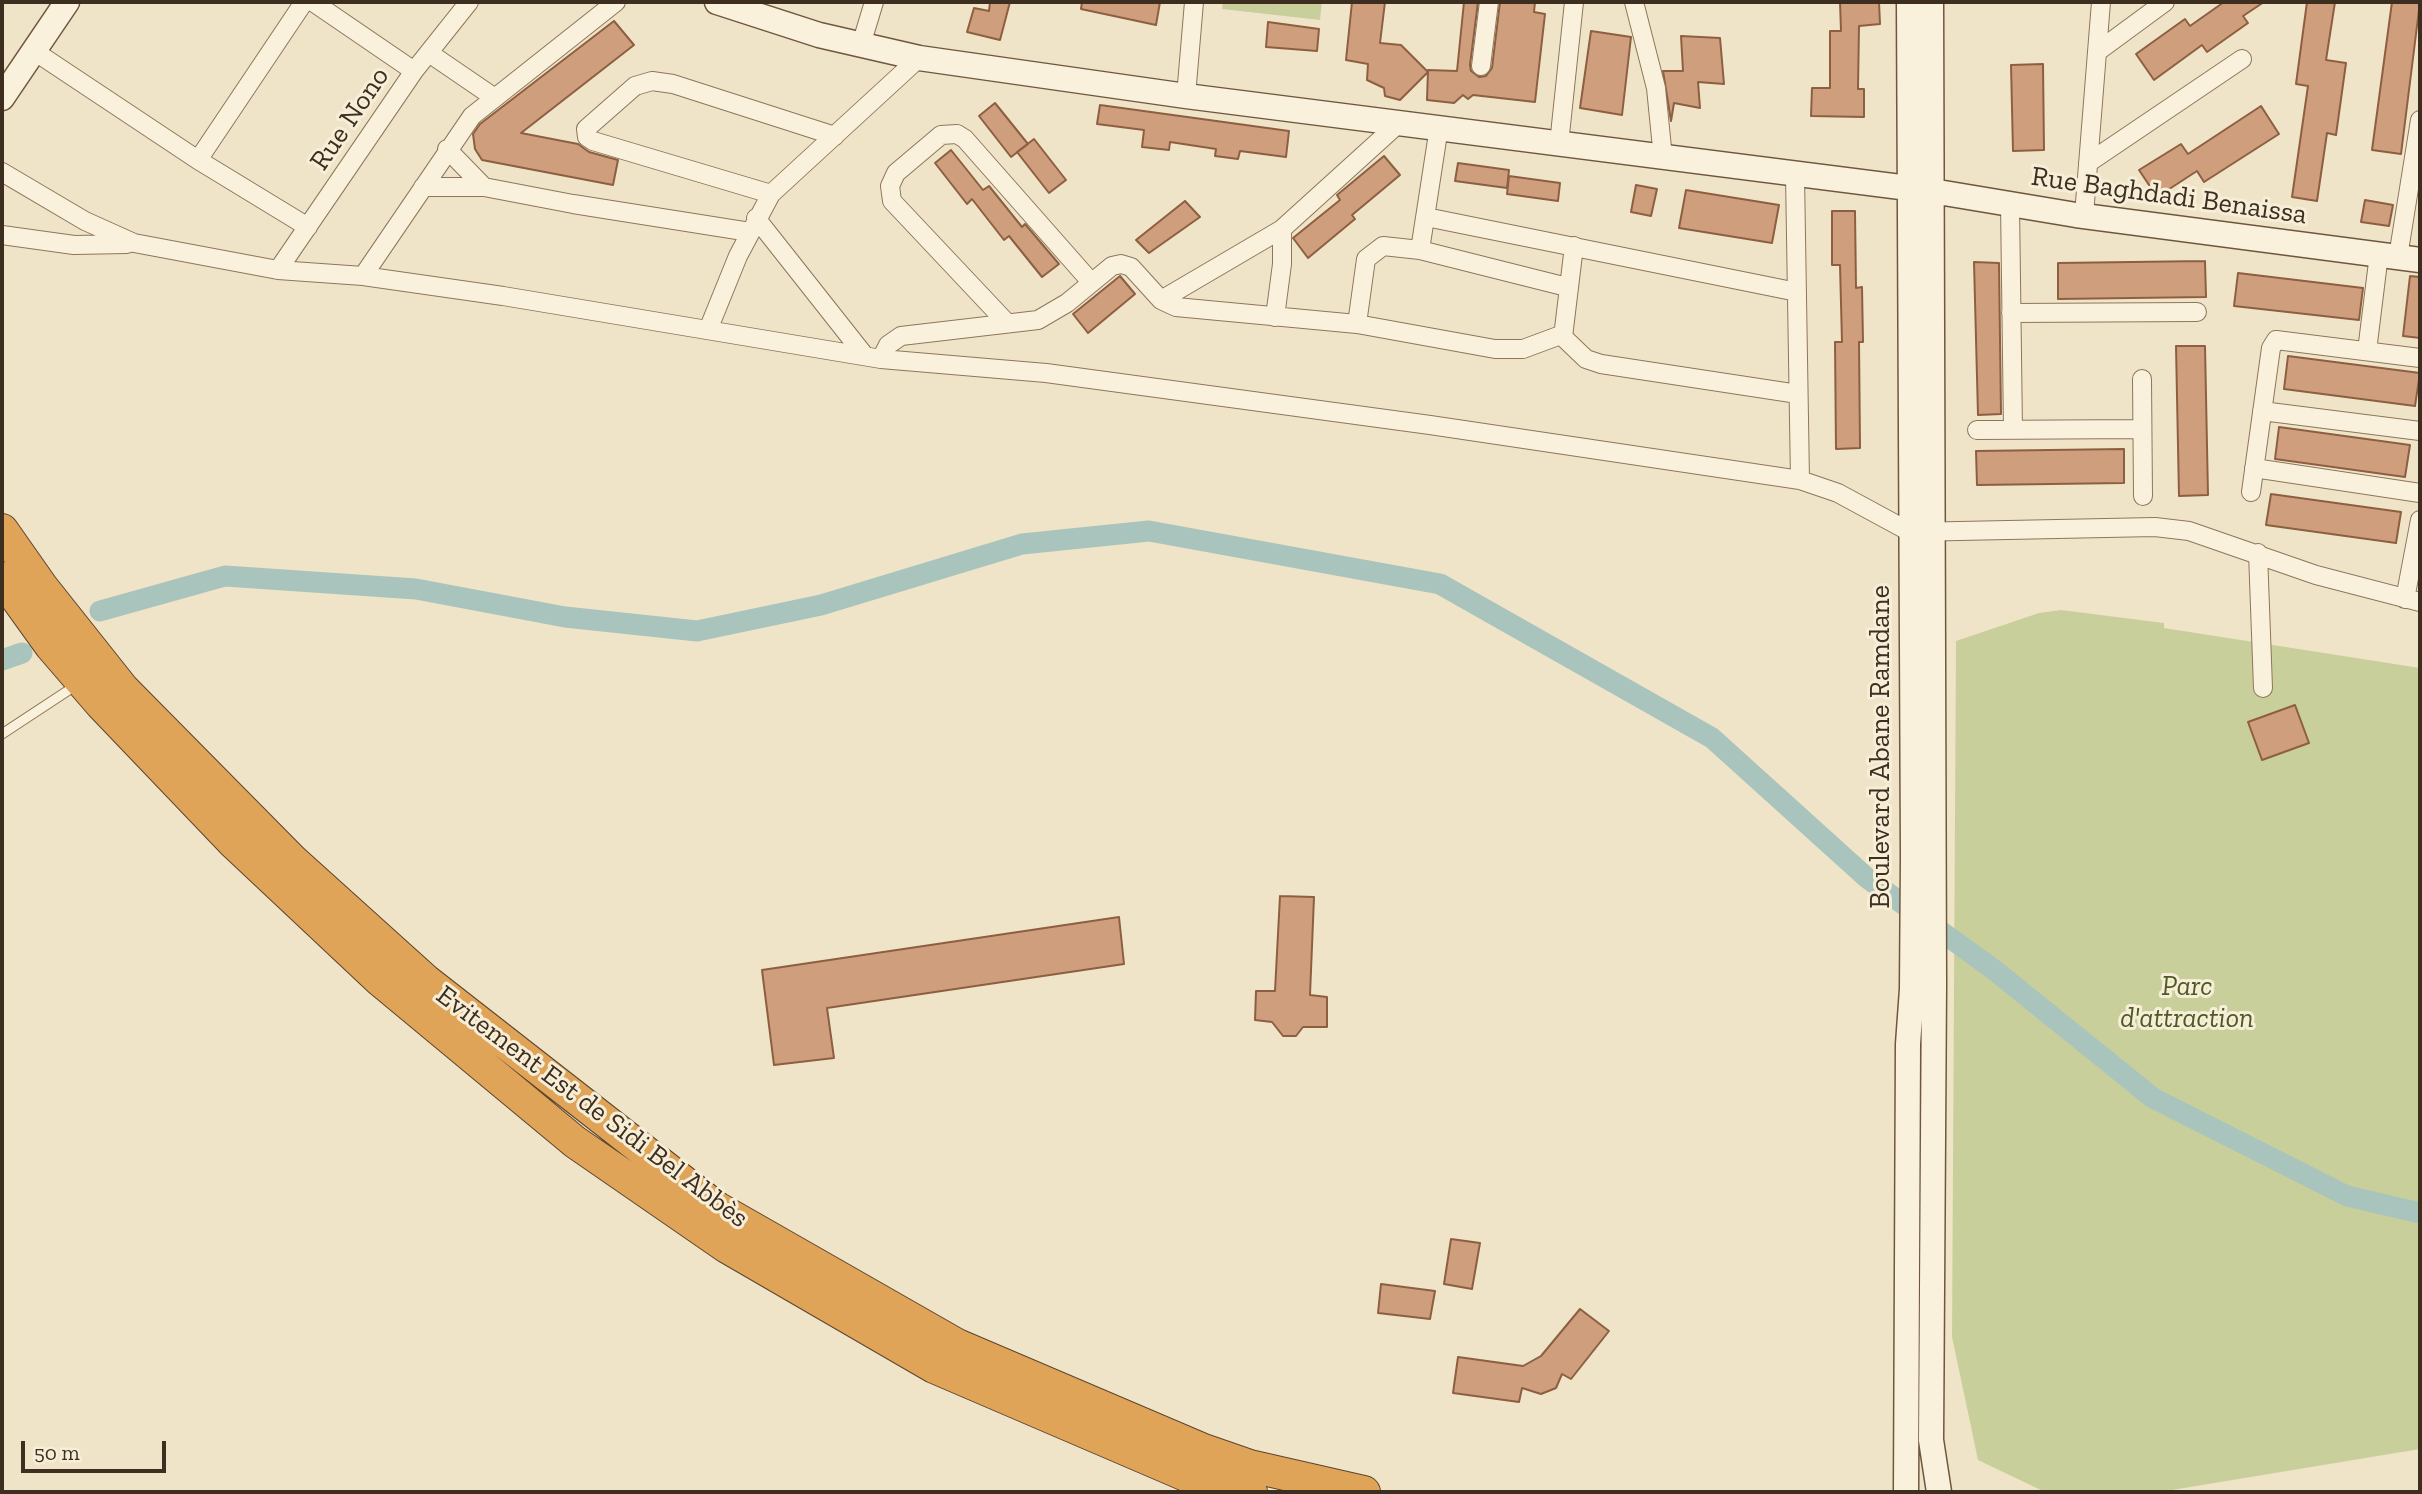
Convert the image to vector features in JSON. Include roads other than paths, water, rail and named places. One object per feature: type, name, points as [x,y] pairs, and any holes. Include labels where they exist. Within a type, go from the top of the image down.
[{"type":"highway","name":"Evitement Est de Sidi Bel Abbès","points":[[2,530],[42,587],[123,689],[293,861],[425,980],[717,1208],[945,1339],[1192,1468]]},
{"type":"highway","name":"Evitement Est de Sidi Bel Abbès","points":[[2,578],[51,646],[186,794],[381,981],[575,1142],[727,1247],[934,1367],[1192,1468],[1246,1485],[1364,1492]]},
{"type":"main road","points":[[2,98],[67,2]]},
{"type":"main road","name":"Rue Baghdadi Benaissa","points":[[717,2],[782,24],[919,58],[1186,96],[1921,190],[2084,215],[2399,257]]},
{"type":"main road","name":"Boulevard Abane Ramdane","points":[[1909,2],[1921,190]]},
{"type":"main road","name":"Boulevard Abane Ramdane","points":[[1931,2],[1921,190],[1923,987],[1931,1440],[1939,1492]]},
{"type":"main road","name":"Boulevard Abane Ramdane","points":[[1906,1492],[1908,1044],[1923,987]]},
{"type":"street","points":[[198,160],[304,2]]},
{"type":"street","points":[[313,2],[414,71]]},
{"type":"street","name":"Rue Nono","points":[[278,270],[414,71],[470,2]]},
{"type":"street","points":[[363,276],[472,116],[492,96],[616,2]]},
{"type":"street","points":[[861,45],[874,2]]},
{"type":"street","points":[[1186,96],[1194,2]]},
{"type":"street","points":[[1481,66],[1489,2]]},
{"type":"street","points":[[1559,144],[1574,2]]},
{"type":"street","points":[[1633,2],[1656,88],[1662,158]]},
{"type":"street","points":[[2084,215],[2101,2]]},
{"type":"street","points":[[2097,52],[2165,2]]},
{"type":"street","points":[[34,51],[198,160],[308,227]]},
{"type":"street","points":[[429,53],[492,96]]},
{"type":"street","points":[[708,330],[753,225],[771,194],[919,58]]},
{"type":"street","points":[[2088,163],[2242,59]]},
{"type":"street","points":[[771,194],[593,141],[587,136],[586,129],[589,123],[635,86],[652,81],[673,84],[835,136]]},
{"type":"street","points":[[2367,351],[2399,257],[2420,120]]},
{"type":"street","points":[[1161,300],[1282,229],[1399,124]]},
{"type":"street","points":[[1420,250],[1439,127]]},
{"type":"street","points":[[1007,323],[892,201],[890,186],[896,173],[941,135],[957,134],[965,139],[1091,282]]},
{"type":"street","points":[[447,149],[484,187]]},
{"type":"street","points":[[2,172],[85,221],[134,243]]},
{"type":"street","points":[[1795,175],[1800,480]]},
{"type":"street","points":[[423,187],[484,187],[573,204],[753,225],[873,357]]},
{"type":"street","points":[[2010,204],[2013,430]]},
{"type":"street","points":[[1426,217],[1797,292]]},
{"type":"street","points":[[1275,317],[1282,264],[1282,229]]},
{"type":"street","points":[[2,235],[74,245],[134,243],[278,270],[363,276],[873,357],[1045,373],[1430,425],[1800,480],[1838,493],[1921,532],[2155,527],[2189,531],[2316,575],[2413,601],[2420,520]]},
{"type":"street","points":[[1357,324],[1360,284],[1370,254],[1383,246],[1420,250],[1567,287]]},
{"type":"street","points":[[1563,337],[1574,246]]},
{"type":"street","points":[[873,357],[901,336],[1045,317],[1112,266],[1127,265],[1161,300],[1189,309],[1357,324],[1506,350],[1563,337]]},
{"type":"street","points":[[2011,313],[2197,312]]},
{"type":"street","points":[[1563,337],[1586,359],[1601,364],[1798,394]]},
{"type":"street","points":[[2251,492],[2271,348],[2276,340],[2420,358]]},
{"type":"street","points":[[2142,379],[2143,496]]},
{"type":"street","points":[[2262,411],[2420,431]]},
{"type":"street","points":[[1977,430],[2142,429]]},
{"type":"street","points":[[2254,468],[2420,493]]},
{"type":"street","points":[[2258,553],[2263,688]]},
{"type":"lane","points":[[2,734],[82,682]]},
{"type":"waterway","points":[[100,611],[225,576],[416,589],[565,617],[697,631],[821,605],[1022,544],[1149,531],[1440,584],[1712,738],[1867,878],[1993,969],[2153,1098],[2347,1196],[2420,1213]]},
{"type":"waterway","points":[[2,660],[22,653]]},
{"type":"park label","name":"Parc d'attraction","points":[[2187,1003]]}]
